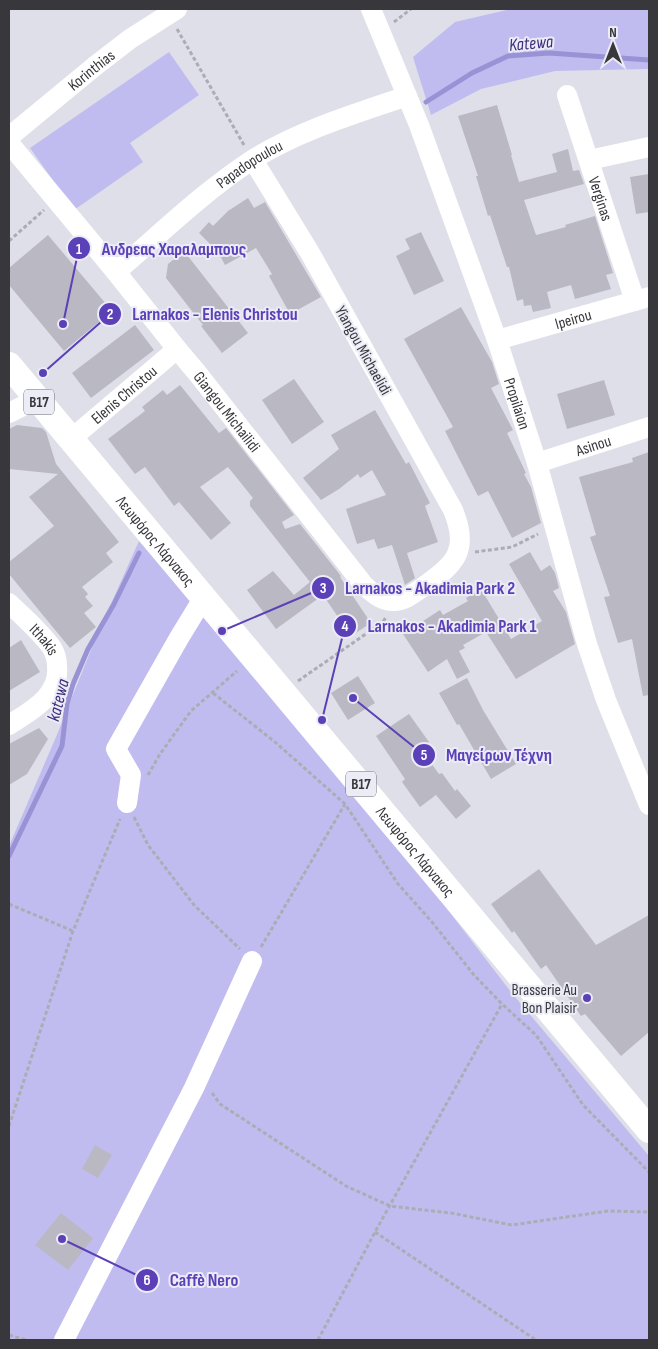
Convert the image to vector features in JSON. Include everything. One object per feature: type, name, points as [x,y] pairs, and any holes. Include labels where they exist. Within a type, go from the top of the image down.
[{"type":"main road","name":"Λεωφόρος Λάρνακος","points":[[9,365],[646,1120]]},
{"type":"street","name":"Propilaion","points":[[371,9],[407,96],[497,340],[537,463],[587,644],[606,700],[649,805]]},
{"type":"street","name":"Korinthias","points":[[9,137],[94,66],[172,11]]},
{"type":"street","name":"Verginas","points":[[567,95],[589,160],[642,299]]},
{"type":"street","name":"Papadopoulou","points":[[116,272],[216,186],[252,160],[289,140],[315,129],[407,96]]},
{"type":"street","name":"Giangou Michailidi","points":[[9,143],[198,374],[363,584],[379,597],[386,601],[394,602]]},
{"type":"street","points":[[589,160],[649,147]]},
{"type":"street","name":"Yiangou Michaelidi","points":[[252,160],[310,253],[453,510],[458,522],[458,550]]},
{"type":"street","name":"Ipeirou","points":[[497,340],[642,299]]},
{"type":"street","name":"Elenis Christou","points":[[71,439],[177,349]]},
{"type":"street","points":[[9,413],[37,399]]},
{"type":"street","name":"Asinou","points":[[537,463],[649,427]]},
{"type":"street","points":[[394,602],[410,596],[445,571],[458,550]]},
{"type":"street","points":[[126,803],[131,775],[116,749],[204,597]]},
{"type":"street","name":"Ithakis","points":[[9,603],[53,650],[58,669],[52,692],[30,712],[9,725]]},
{"type":"street","points":[[64,1340],[199,1075],[252,961]]},
{"type":"path","points":[[172,11],[252,160]]},
{"type":"path","points":[[9,241],[56,200]]},
{"type":"path","points":[[458,550],[512,547],[554,525]]},
{"type":"path","points":[[294,684],[383,622],[394,602]]},
{"type":"path","points":[[146,780],[160,754],[191,711],[242,666]]},
{"type":"path","points":[[213,692],[275,742],[345,804],[398,884],[432,922],[474,975],[536,1035],[584,1104],[649,1172]]},
{"type":"path","points":[[9,1126],[73,931],[126,803]]},
{"type":"path","points":[[126,803],[148,845],[194,904],[252,961],[345,804]]},
{"type":"path","points":[[9,904],[73,931]]},
{"type":"path","points":[[318,1340],[375,1232],[502,1004]]},
{"type":"path","points":[[199,1075],[220,1104],[346,1186],[390,1206],[451,1212],[512,1224],[608,1211],[649,1212]]},
{"type":"path","points":[[375,1232],[536,1340]]},
{"type":"path","points":[[9,1334],[26,1340]]},
{"type":"shaded area","points":[[511,9],[649,9],[649,69],[555,71],[481,89],[431,115],[413,57],[455,22]]},
{"type":"shaded area","points":[[169,52],[199,95],[130,143],[143,162],[74,210],[30,148]]},
{"type":"shaded area","points":[[139,541],[395,841],[511,992],[649,1156],[649,1340],[9,1340],[9,846],[97,635]]},
{"type":"building","points":[[497,105],[519,182],[557,172],[552,154],[568,149],[573,171],[579,170],[584,184],[524,200],[536,235],[566,227],[565,225],[595,216],[613,273],[606,275],[611,289],[575,299],[571,285],[547,292],[551,308],[533,312],[531,305],[524,306],[523,299],[517,301],[509,267],[507,267],[490,215],[488,216],[476,176],[478,176],[458,116]]},
{"type":"building","points":[[649,174],[649,212],[636,214],[630,177]]},
{"type":"building","points":[[248,198],[254,208],[265,202],[321,297],[290,314],[269,276],[272,274],[256,248],[225,265],[218,252],[199,233],[209,222],[213,226],[228,211]]},
{"type":"building","points":[[421,232],[444,281],[414,295],[396,256],[410,249],[405,239]]},
{"type":"building","points":[[48,235],[112,311],[64,351],[9,285],[9,268]]},
{"type":"building","points":[[184,251],[248,333],[222,353],[201,326],[203,325],[166,278],[168,264]]},
{"type":"building","points":[[461,307],[492,362],[499,384],[491,388],[513,430],[507,433],[526,473],[524,474],[531,487],[541,523],[512,538],[488,491],[478,496],[445,431],[453,427],[404,339]]},
{"type":"building","points":[[135,325],[154,350],[91,398],[72,373]]},
{"type":"building","points":[[294,379],[324,422],[292,444],[262,400]]},
{"type":"building","points":[[604,380],[615,415],[567,429],[557,394]]},
{"type":"building","points":[[180,385],[219,433],[226,428],[294,515],[282,522],[285,529],[300,524],[341,576],[371,623],[351,636],[323,595],[276,629],[247,590],[273,571],[294,595],[310,582],[250,506],[250,501],[253,498],[228,467],[200,487],[231,523],[211,540],[179,502],[174,506],[145,467],[135,474],[108,439],[145,411],[142,407],[163,390],[167,395]]},
{"type":"building","points":[[375,410],[406,464],[409,462],[430,503],[425,506],[438,542],[407,553],[415,578],[405,585],[392,545],[378,549],[374,539],[357,544],[346,509],[386,495],[372,470],[360,478],[358,474],[321,500],[303,478],[339,449],[331,435]]},
{"type":"building","points":[[17,425],[42,428],[46,432],[56,464],[119,542],[106,553],[113,562],[82,587],[88,594],[85,597],[93,606],[84,613],[96,627],[70,648],[9,574],[9,562],[54,526],[29,497],[58,474],[9,469],[9,429]]},
{"type":"building","points":[[649,452],[649,695],[643,696],[632,639],[618,643],[604,597],[610,596],[590,537],[596,535],[579,477],[633,462],[632,458]]},
{"type":"building","points":[[530,552],[541,571],[550,565],[555,573],[559,588],[553,591],[566,612],[575,644],[516,679],[486,632],[463,645],[465,648],[459,651],[470,672],[457,679],[447,659],[428,672],[403,634],[440,610],[443,615],[468,601],[466,598],[481,589],[511,639],[542,621],[509,564]]},
{"type":"building","points":[[21,640],[40,672],[9,691],[9,648]]},
{"type":"building","points":[[358,676],[375,703],[348,720],[331,693]]},
{"type":"building","points":[[467,678],[483,710],[516,764],[491,779],[439,693]]},
{"type":"building","points":[[409,714],[429,742],[420,748],[439,774],[442,773],[455,791],[457,789],[471,806],[456,819],[436,795],[420,807],[402,782],[405,779],[376,736]]},
{"type":"building","points":[[39,728],[48,739],[27,774],[9,785],[9,744]]},
{"type":"building","points":[[539,869],[596,945],[649,915],[649,1032],[621,1056],[585,1014],[581,1016],[546,965],[541,969],[514,931],[512,933],[491,904]]},
{"type":"building","points":[[95,1145],[112,1155],[98,1178],[82,1169]]},
{"type":"building","points":[[61,1213],[93,1238],[68,1270],[35,1245]]},
{"type":"waterway","name":"Katewa","points":[[426,102],[472,73],[508,56],[549,53],[649,60]]},
{"type":"waterway","name":"katewa","points":[[9,856],[62,746],[67,704],[73,684],[88,649],[114,604],[139,553]]},
{"type":"place","name":"Ανδρεας Χαραλαμπους","points":[[63,324]]},
{"type":"place","name":"Larnakos - Elenis Christou","points":[[43,373]]},
{"type":"place","name":"Larnakos - Akadimia Park 2","points":[[222,631]]},
{"type":"place","name":"Μαγείρων Τέχνη","points":[[353,698]]},
{"type":"place","name":"Larnakos - Akadimia Park 1","points":[[322,720]]},
{"type":"place","name":"Brasserie Au Bon Plaisir","points":[[587,998]]},
{"type":"place","name":"Caffè Nero","points":[[62,1239]]}]
